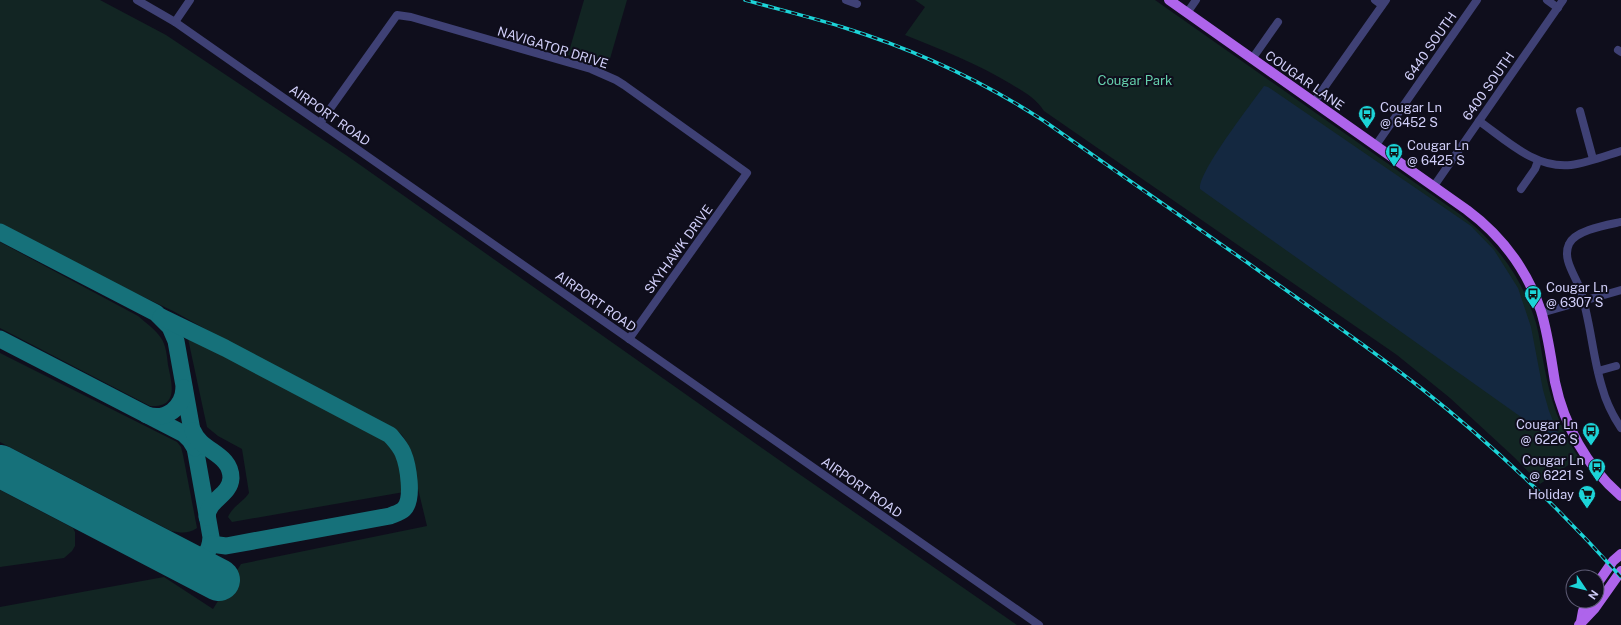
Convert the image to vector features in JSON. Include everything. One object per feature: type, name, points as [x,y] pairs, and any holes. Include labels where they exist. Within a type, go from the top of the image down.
[{"type":"main road","name":"COUGAR LANE","points":[[1168,0],[1434,186],[1476,217],[1500,239],[1526,276],[1541,313],[1548,339],[1557,389],[1568,423],[1590,461],[1606,481],[1621,496]]},
{"type":"main road","points":[[1605,572],[1613,561],[1621,554]]},
{"type":"main road","points":[[1580,623],[1595,608],[1621,571]]},
{"type":"main road","points":[[1580,623],[1584,609]]},
{"type":"street","name":"AIRPORT ROAD","points":[[137,0],[175,22],[1039,625]]},
{"type":"street","points":[[175,22],[190,0]]},
{"type":"street","points":[[846,0],[857,4]]},
{"type":"street","points":[[1186,13],[1196,0]]},
{"type":"street","points":[[1314,102],[1384,3],[1375,0]]},
{"type":"street","name":"6440 SOUTH","points":[[1376,145],[1477,0]]},
{"type":"street","points":[[1547,0],[1558,8]]},
{"type":"street","name":"6400 SOUTH","points":[[1434,186],[1563,0]]},
{"type":"street","name":"NAVIGATOR DRIVE","points":[[320,123],[397,15],[411,17],[561,60],[591,69],[616,80],[747,173]]},
{"type":"street","points":[[1252,58],[1278,22]]},
{"type":"street","points":[[1580,111],[1594,159]]},
{"type":"street","points":[[1479,121],[1538,161],[1551,164],[1577,164],[1621,151]]},
{"type":"street","points":[[1521,189],[1538,161]]},
{"type":"street","name":"SKYHAWK DRIVE","points":[[629,338],[747,173]]},
{"type":"street","points":[[1621,222],[1577,235],[1570,243],[1567,256],[1584,301],[1598,371],[1607,402],[1621,428]]},
{"type":"street","points":[[1541,313],[1621,290]]},
{"type":"street","points":[[1598,371],[1616,366]]},
{"type":"green space","points":[[0,0],[100,0],[166,35],[346,155],[789,467],[1017,625],[0,625],[0,607],[164,577],[213,609],[241,564],[427,526],[407,443],[402,435],[393,428],[173,311],[99,276],[0,224]]},
{"type":"green space","points":[[584,0],[627,0],[607,69],[568,55]]},
{"type":"green space","name":"Cougar Park","points":[[915,0],[1155,0],[1461,215],[1486,238],[1507,263],[1531,307],[1537,328],[1546,378],[1553,402],[1566,436],[1579,458],[1540,484],[1515,458],[1450,398],[1397,355],[1044,111],[1037,102],[1025,93],[998,76],[972,63],[905,35],[925,7]]},
{"type":"green space","points":[[0,242],[138,316],[153,329],[161,338],[166,351],[172,387],[169,399],[166,403],[159,406],[150,406],[0,328]]},
{"type":"green space","points":[[187,334],[220,354],[387,442],[392,447],[398,458],[404,492],[232,522],[228,517],[230,513],[249,493],[242,449],[218,436],[207,427]]},
{"type":"green space","points":[[0,353],[177,442],[181,447],[183,455],[197,528],[184,532],[171,531],[0,442]]},
{"type":"green space","points":[[0,490],[73,528],[75,532],[75,546],[72,551],[64,558],[0,567]]},
{"type":"water","points":[[1264,86],[1268,87],[1471,226],[1494,250],[1518,288],[1531,327],[1543,390],[1549,411],[1560,438],[1558,440],[1552,439],[1200,189],[1207,168],[1216,153]]},
{"type":"taxiway","points":[[0,232],[156,313],[170,327],[176,341],[211,537],[206,554],[198,559],[187,561],[181,560]]},
{"type":"taxiway","points":[[161,317],[225,348],[390,435],[402,450],[407,465],[409,498],[407,504],[401,512],[390,516],[226,546],[211,544]]},
{"type":"taxiway","points":[[0,339],[184,434],[195,448]]},
{"type":"taxiway","points":[[147,415],[161,416],[172,411],[180,402],[184,388]]},
{"type":"taxiway","points":[[193,431],[202,444],[221,458],[230,470],[230,484],[211,506],[207,517]]},
{"type":"runway","points":[[0,466],[219,580]]},
{"type":"railway","points":[[745,0],[806,16],[895,45],[971,79],[1044,121],[1248,263],[1358,341],[1422,389],[1474,432],[1525,478],[1550,502],[1621,577]]},
{"type":"place","name":"Cougar Ln @ 6452 S","points":[[1367,129]]},
{"type":"place","name":"Cougar Ln @ 6425 S","points":[[1394,167]]},
{"type":"place","name":"Cougar Ln @ 6307 S","points":[[1533,309]]},
{"type":"place","name":"Cougar Ln @ 6226 S","points":[[1591,446]]},
{"type":"place","name":"Cougar Ln @ 6221 S","points":[[1597,482]]},
{"type":"place","name":"Holiday","points":[[1587,509]]}]
